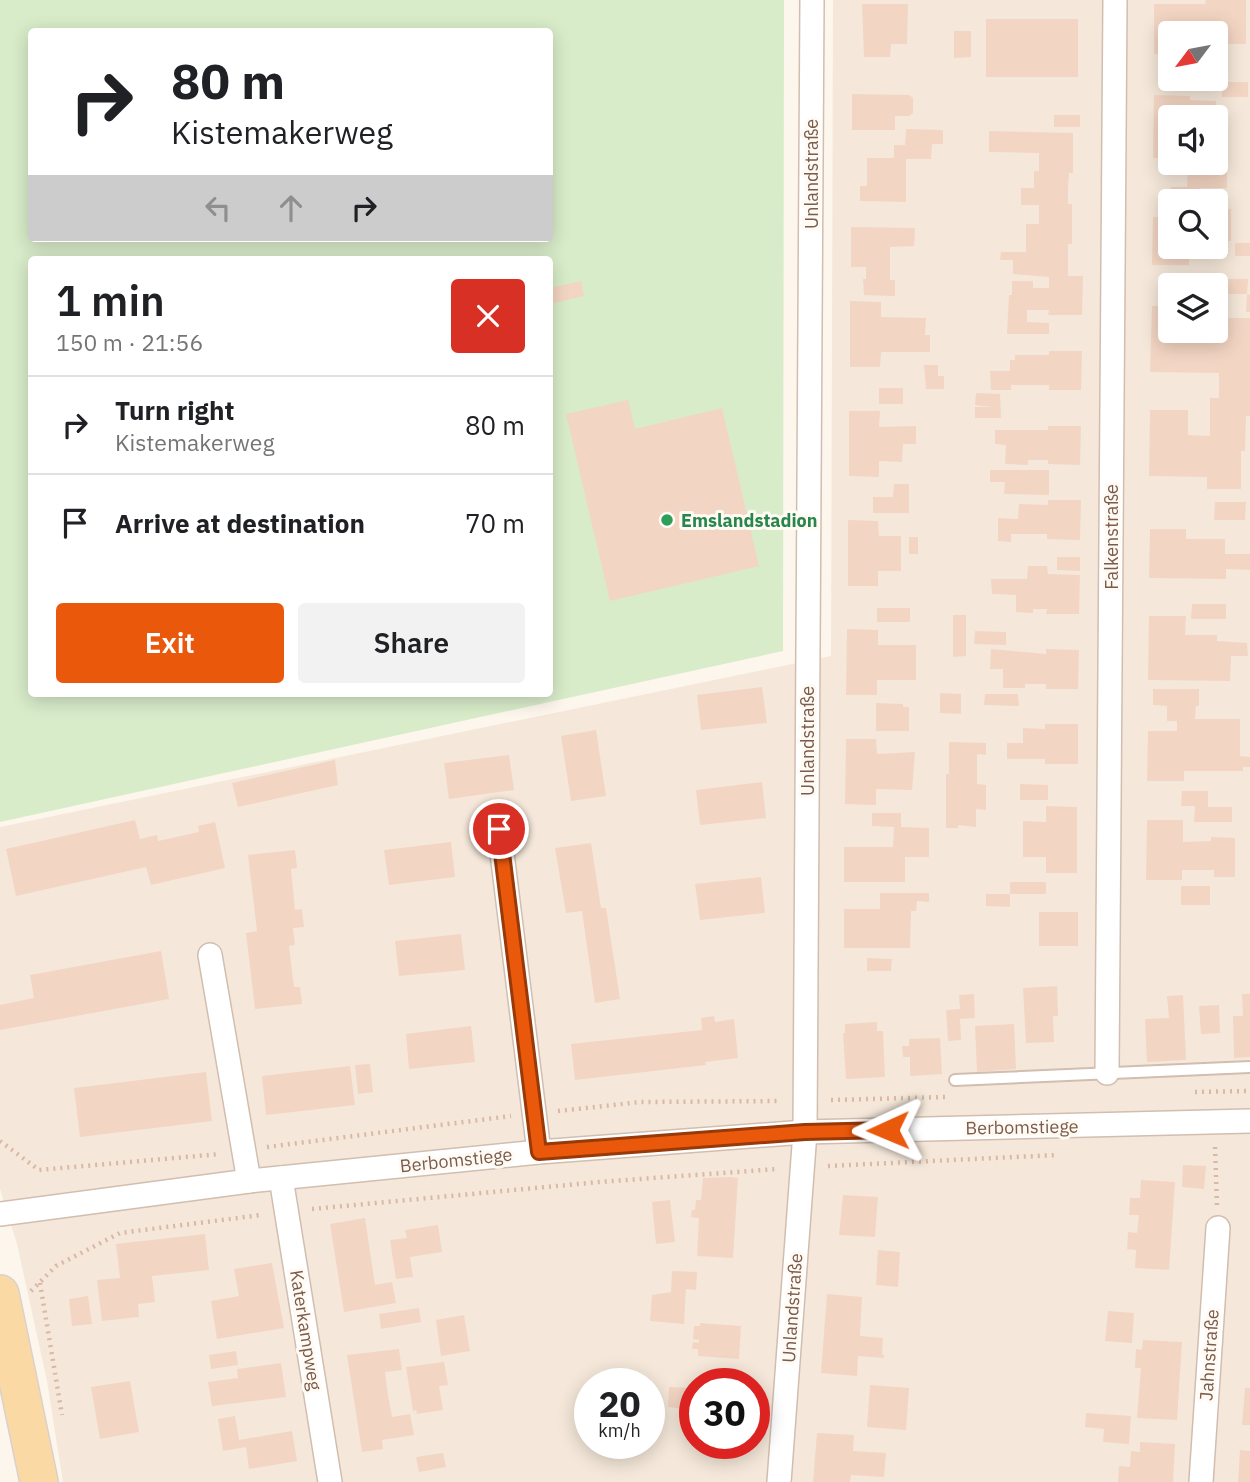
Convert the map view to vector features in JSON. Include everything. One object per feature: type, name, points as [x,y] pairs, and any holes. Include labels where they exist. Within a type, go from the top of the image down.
[{"type":"main road","points":[[17,1292],[21,1387],[39,1482]]},
{"type":"street","name":"Unlandstraße","points":[[779,1482],[805,1132],[812,0]]},
{"type":"street","name":"Falkenstraße","points":[[1107,1073],[1115,0]]},
{"type":"street","points":[[499,829],[539,1152]]},
{"type":"street","points":[[210,955],[249,1181]]},
{"type":"street","name":"Berbomstiege","points":[[0,1214],[249,1181],[539,1152],[805,1132],[1250,1121]]},
{"type":"street","name":"Katerkampweg","points":[[281,1178],[330,1482]]},
{"type":"street","name":"Jahnstraße","points":[[1201,1482],[1218,1228]]},
{"type":"lane","points":[[955,1080],[1250,1067]]},
{"type":"path","points":[[1215,1146],[1218,1228]]},
{"type":"path","points":[[1201,1147],[1227,1146]]},
{"type":"path","name":"Berbomstiege","points":[[17,1292],[40,1283],[56,1266],[120,1233],[287,1212],[599,1182],[1064,1154]]},
{"type":"path","points":[[40,1283],[63,1428]]},
{"type":"shaded area","points":[[833,0],[1250,0],[1250,1482],[63,1482],[47,1381],[17,1244],[0,1189],[0,827],[831,656]]},
{"type":"green space","name":"Emslandstadion","points":[[0,0],[784,0],[783,651],[0,822]]},
{"type":"building","points":[[1206,0],[1246,0],[1246,44],[1228,44],[1228,21],[1158,21],[1158,54],[1154,54],[1154,4],[1205,4]]},
{"type":"building","points":[[862,4],[908,4],[907,44],[891,44],[890,57],[864,57]]},
{"type":"building","points":[[986,19],[1078,19],[1078,77],[986,77]]},
{"type":"building","points":[[954,31],[971,31],[971,57],[954,58]]},
{"type":"building","points":[[1228,82],[1248,82],[1248,97],[1222,97],[1222,91],[1228,91]]},
{"type":"building","points":[[852,94],[909,95],[913,98],[913,113],[909,116],[895,116],[895,130],[852,130]]},
{"type":"building","points":[[1154,95],[1190,96],[1190,100],[1216,101],[1216,105],[1158,105],[1158,158],[1153,158]]},
{"type":"building","points":[[1054,115],[1080,115],[1080,127],[1054,127]]},
{"type":"building","points":[[906,129],[943,130],[943,144],[932,144],[931,159],[906,159],[906,202],[860,201],[860,186],[867,186],[867,158],[894,158],[894,145],[905,145]]},
{"type":"building","points":[[989,131],[1073,133],[1073,173],[1069,173],[1068,189],[1068,204],[1072,204],[1072,244],[1068,244],[1068,276],[1083,276],[1082,315],[1048,315],[1049,310],[1027,310],[1027,322],[1049,323],[1049,334],[1007,334],[1012,281],[1033,281],[1033,288],[1049,288],[1049,277],[1013,274],[1013,260],[1000,260],[1001,252],[1026,252],[1026,224],[1039,224],[1039,205],[1021,205],[1021,188],[1034,188],[1034,171],[1039,171],[1039,153],[989,152]]},
{"type":"building","points":[[1188,175],[1227,175],[1227,188],[1171,189],[1187,187]]},
{"type":"building","points":[[1228,209],[1231,209],[1231,241],[1228,241]]},
{"type":"building","points":[[1153,217],[1158,217],[1158,259],[1189,259],[1189,265],[1152,265]]},
{"type":"building","points":[[851,227],[915,228],[914,246],[890,247],[890,280],[895,280],[895,296],[864,295],[863,279],[866,279],[866,267],[851,267]]},
{"type":"building","points":[[1235,243],[1250,243],[1250,256],[1235,256]]},
{"type":"building","points":[[1228,279],[1248,279],[1247,294],[1228,294]]},
{"type":"building","points":[[581,281],[584,296],[553,303],[553,287]]},
{"type":"building","points":[[1247,294],[1250,295],[1250,312],[1246,312]]},
{"type":"building","points":[[850,301],[881,302],[881,317],[926,318],[925,335],[930,335],[930,352],[881,352],[880,367],[850,367]]},
{"type":"building","points":[[1152,306],[1158,306],[1158,343],[1228,343],[1228,318],[1250,318],[1250,416],[1246,416],[1245,451],[1241,451],[1241,489],[1207,489],[1207,477],[1149,476],[1150,410],[1188,410],[1188,435],[1210,436],[1210,398],[1219,398],[1219,373],[1150,372]]},
{"type":"building","points":[[1049,351],[1082,351],[1081,390],[1049,390],[1049,385],[1011,385],[1011,390],[991,390],[990,371],[1010,371],[1010,360],[1015,360],[1015,355],[1049,355]]},
{"type":"building","points":[[924,365],[938,365],[938,376],[944,376],[944,389],[926,389]]},
{"type":"building","points":[[879,388],[903,388],[903,404],[879,404]]},
{"type":"building","points":[[976,393],[1000,394],[1001,418],[975,418],[975,407],[993,407],[975,405]]},
{"type":"building","points":[[628,400],[635,429],[722,408],[759,566],[610,601],[566,414]]},
{"type":"building","points":[[849,411],[880,411],[879,427],[916,426],[916,444],[903,444],[902,462],[879,461],[879,477],[849,476]]},
{"type":"building","points":[[1048,426],[1081,426],[1080,465],[1048,464],[1048,460],[1028,460],[1028,465],[1005,464],[1006,445],[995,444],[995,430],[1048,430]]},
{"type":"building","points":[[990,470],[1049,470],[1049,495],[1004,494],[1005,482],[990,482]]},
{"type":"building","points":[[894,484],[909,484],[909,513],[873,513],[873,497],[893,497]]},
{"type":"building","points":[[1048,500],[1081,500],[1080,540],[1047,539],[1047,534],[1011,534],[1011,542],[998,541],[998,518],[1018,519],[1019,504],[1048,505]]},
{"type":"building","points":[[1215,502],[1246,502],[1245,520],[1214,520]]},
{"type":"building","points":[[848,520],[878,521],[879,536],[901,536],[901,571],[878,571],[878,586],[848,586]]},
{"type":"building","points":[[1150,529],[1186,529],[1186,539],[1225,539],[1225,554],[1250,554],[1250,570],[1226,569],[1226,579],[1149,578]]},
{"type":"building","points":[[909,537],[918,537],[918,554],[909,554]]},
{"type":"building","points":[[1057,557],[1080,557],[1080,571],[1057,570]]},
{"type":"building","points":[[1028,566],[1047,566],[1048,574],[1080,575],[1079,614],[1046,614],[1047,609],[1033,609],[1033,613],[1016,612],[1016,595],[992,594],[991,579],[1027,579]]},
{"type":"building","points":[[1192,604],[1226,604],[1226,619],[1191,619]]},
{"type":"building","points":[[877,608],[910,608],[910,622],[877,622]]},
{"type":"building","points":[[953,615],[966,615],[966,656],[953,657]]},
{"type":"building","points":[[1149,616],[1186,616],[1185,635],[1217,635],[1217,641],[1247,643],[1248,656],[1231,656],[1230,681],[1148,680]]},
{"type":"building","points":[[847,629],[878,630],[878,645],[916,645],[916,680],[877,680],[877,695],[846,695]]},
{"type":"building","points":[[975,631],[1006,632],[1006,645],[974,644]]},
{"type":"building","points":[[991,649],[1046,654],[1046,649],[1079,650],[1078,689],[1046,689],[1046,684],[1003,688],[1003,669],[990,669]]},
{"type":"building","points":[[762,687],[767,723],[701,730],[697,695]]},
{"type":"building","points":[[1153,689],[1199,689],[1199,706],[1196,706],[1195,719],[1240,719],[1240,756],[1250,757],[1250,767],[1243,767],[1243,771],[1184,771],[1184,781],[1147,781],[1148,731],[1177,731],[1177,721],[1167,721],[1167,706],[1153,705]]},
{"type":"building","points":[[940,693],[961,694],[961,714],[940,713]]},
{"type":"building","points":[[985,694],[1018,694],[1019,706],[984,705]]},
{"type":"building","points":[[876,703],[903,704],[903,707],[909,707],[909,731],[876,731]]},
{"type":"building","points":[[1045,724],[1078,724],[1078,764],[1045,764],[1045,759],[1007,759],[1007,743],[1023,743],[1023,728],[1045,729]]},
{"type":"building","points":[[596,730],[606,796],[571,801],[561,736]]},
{"type":"building","points":[[846,739],[876,739],[877,754],[915,752],[912,790],[876,789],[876,805],[845,804]]},
{"type":"building","points":[[949,742],[986,743],[986,755],[977,754],[977,784],[986,785],[986,810],[976,809],[976,827],[958,825],[958,828],[946,828]]},
{"type":"building","points":[[509,755],[514,790],[449,799],[444,763]]},
{"type":"building","points":[[335,760],[338,785],[238,807],[232,783]]},
{"type":"building","points":[[762,782],[766,818],[700,825],[696,790]]},
{"type":"building","points":[[1020,784],[1048,785],[1048,800],[1020,800]]},
{"type":"building","points":[[1182,791],[1208,791],[1208,807],[1232,807],[1232,822],[1194,822],[1195,806],[1181,806]]},
{"type":"building","points":[[1046,806],[1077,807],[1077,873],[1046,873],[1046,857],[1023,857],[1023,821],[1046,822]]},
{"type":"building","points":[[872,813],[901,813],[901,827],[929,828],[929,857],[905,857],[905,882],[844,882],[844,847],[893,847],[894,827],[872,826]]},
{"type":"building","points":[[135,820],[140,839],[157,835],[158,841],[199,832],[198,826],[215,822],[225,868],[151,885],[146,867],[16,896],[6,849]]},
{"type":"building","points":[[1147,820],[1183,820],[1183,842],[1211,841],[1211,837],[1235,838],[1235,877],[1214,877],[1214,870],[1182,870],[1182,880],[1146,880]]},
{"type":"building","points":[[451,842],[455,877],[389,885],[384,850]]},
{"type":"building","points":[[591,843],[601,908],[606,908],[620,999],[595,1003],[582,911],[566,913],[555,848]]},
{"type":"building","points":[[295,850],[297,868],[291,869],[295,910],[302,909],[304,927],[293,928],[295,945],[289,946],[294,987],[300,987],[302,1004],[255,1009],[246,933],[257,931],[248,855]]},
{"type":"building","points":[[761,877],[765,913],[700,920],[695,884]]},
{"type":"building","points":[[1010,882],[1046,882],[1046,894],[1010,894]]},
{"type":"building","points":[[1181,886],[1210,886],[1210,905],[1181,905]]},
{"type":"building","points":[[880,893],[929,893],[929,902],[917,901],[916,911],[911,911],[910,948],[844,948],[844,909],[880,909]]},
{"type":"building","points":[[986,894],[1010,894],[1010,907],[986,906]]},
{"type":"building","points":[[1039,912],[1078,912],[1078,946],[1039,946]]},
{"type":"building","points":[[461,934],[465,970],[399,976],[395,941]]},
{"type":"building","points":[[161,951],[169,999],[0,1030],[0,1005],[34,998],[30,975]]},
{"type":"building","points":[[867,958],[892,959],[891,971],[867,971]]},
{"type":"building","points":[[1057,986],[1058,1016],[1053,1016],[1054,1042],[1026,1043],[1023,988]]},
{"type":"building","points":[[974,994],[975,1018],[960,1019],[961,1040],[948,1041],[946,1010],[960,1009],[959,995]]},
{"type":"building","points":[[1242,994],[1250,994],[1250,1057],[1234,1058],[1233,1016],[1243,1016]]},
{"type":"building","points":[[1183,995],[1186,1060],[1147,1062],[1145,1019],[1169,1018],[1167,996]]},
{"type":"building","points":[[1219,1005],[1220,1033],[1201,1034],[1199,1006]]},
{"type":"building","points":[[714,1016],[715,1022],[734,1019],[738,1058],[705,1062],[706,1065],[575,1080],[571,1044],[702,1030],[701,1018]]},
{"type":"building","points":[[877,1022],[877,1031],[883,1031],[885,1077],[846,1079],[843,1033],[845,1024]]},
{"type":"building","points":[[1014,1024],[1016,1069],[977,1072],[975,1026]]},
{"type":"building","points":[[471,1026],[475,1062],[409,1069],[406,1034]]},
{"type":"building","points":[[940,1038],[942,1074],[910,1076],[910,1057],[903,1057],[902,1046],[909,1046],[909,1039]]},
{"type":"building","points":[[370,1064],[373,1092],[358,1094],[355,1065]]},
{"type":"building","points":[[350,1066],[355,1105],[266,1115],[262,1076]]},
{"type":"building","points":[[206,1072],[212,1121],[80,1137],[74,1088]]},
{"type":"building","points":[[1183,1165],[1206,1166],[1204,1189],[1182,1187]]},
{"type":"building","points":[[703,1178],[738,1178],[733,1258],[697,1256],[699,1218],[691,1217],[696,1200],[701,1200]]},
{"type":"building","points":[[1141,1180],[1175,1182],[1169,1270],[1135,1268],[1136,1250],[1127,1249],[1128,1232],[1137,1233],[1139,1215],[1129,1215],[1130,1198],[1140,1198]]},
{"type":"building","points":[[843,1195],[878,1197],[875,1237],[839,1235]]},
{"type":"building","points":[[670,1200],[675,1242],[656,1244],[652,1202]]},
{"type":"building","points":[[365,1218],[375,1285],[392,1282],[396,1303],[344,1312],[330,1224]]},
{"type":"building","points":[[438,1225],[442,1252],[410,1257],[413,1277],[396,1279],[390,1240],[407,1238],[405,1230]]},
{"type":"building","points":[[205,1234],[209,1270],[152,1276],[155,1302],[138,1304],[139,1317],[102,1321],[97,1280],[120,1278],[116,1244]]},
{"type":"building","points":[[878,1250],[900,1252],[898,1287],[876,1285]]},
{"type":"building","points":[[272,1263],[284,1328],[217,1339],[211,1301],[239,1296],[234,1269]]},
{"type":"building","points":[[672,1271],[697,1272],[696,1290],[686,1289],[684,1324],[650,1321],[652,1295],[671,1292]]},
{"type":"building","points":[[827,1294],[862,1297],[860,1336],[883,1338],[884,1358],[858,1356],[857,1376],[821,1373]]},
{"type":"building","points":[[88,1296],[92,1324],[72,1326],[69,1299]]},
{"type":"building","points":[[419,1308],[421,1322],[381,1329],[379,1314]]},
{"type":"building","points":[[1108,1311],[1134,1313],[1132,1343],[1105,1341]]},
{"type":"building","points":[[464,1315],[470,1351],[441,1356],[436,1320]]},
{"type":"building","points":[[700,1323],[741,1326],[739,1359],[698,1356],[698,1349],[692,1349],[693,1342],[699,1343],[699,1340],[693,1339],[694,1326],[700,1326]]},
{"type":"building","points":[[1143,1340],[1182,1342],[1177,1420],[1137,1418],[1141,1368],[1135,1368],[1136,1349],[1142,1350]]},
{"type":"building","points":[[399,1349],[402,1370],[385,1372],[388,1395],[392,1417],[410,1414],[414,1435],[382,1440],[383,1449],[362,1452],[347,1355]]},
{"type":"building","points":[[236,1351],[238,1365],[211,1369],[209,1355]]},
{"type":"building","points":[[444,1362],[448,1385],[439,1386],[443,1410],[417,1414],[416,1410],[413,1411],[406,1367]]},
{"type":"building","points":[[281,1363],[286,1397],[212,1406],[208,1382],[238,1378],[237,1369]]},
{"type":"building","points":[[130,1381],[139,1432],[100,1439],[91,1387]]},
{"type":"building","points":[[870,1385],[909,1388],[906,1430],[867,1427]]},
{"type":"building","points":[[669,1387],[679,1388],[679,1408],[668,1407]]},
{"type":"building","points":[[1245,1388],[1250,1388],[1250,1425],[1242,1425]]},
{"type":"building","points":[[1086,1413],[1131,1416],[1129,1444],[1103,1442],[1104,1429],[1085,1427]]},
{"type":"building","points":[[235,1416],[239,1440],[292,1431],[297,1461],[249,1469],[246,1447],[223,1451],[218,1419]]},
{"type":"building","points":[[817,1433],[854,1435],[853,1451],[886,1453],[884,1477],[851,1475],[850,1482],[813,1482]]},
{"type":"building","points":[[1140,1442],[1175,1444],[1173,1482],[1118,1482],[1119,1466],[1130,1467],[1131,1451],[1140,1452]]},
{"type":"building","points":[[1240,1450],[1250,1451],[1250,1482],[1238,1482]]},
{"type":"building","points":[[443,1453],[446,1467],[419,1472],[416,1457]]},
{"type":"place","name":"Emslandstadion","points":[[667,520]]},
{"type":"route","points":[[499,829],[539,1152],[805,1132],[888,1130]]}]
